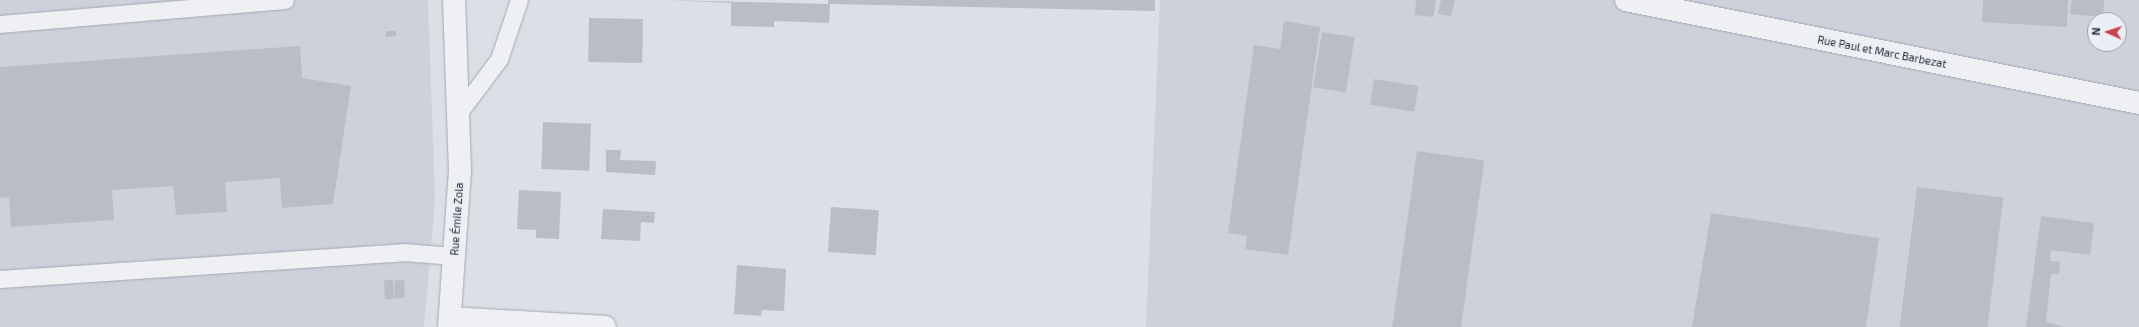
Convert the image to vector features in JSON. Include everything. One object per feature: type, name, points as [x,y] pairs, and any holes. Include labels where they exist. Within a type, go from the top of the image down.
[{"type":"street","name":"Rue Émile Zola","points":[[450,322],[460,111],[454,0]]},
{"type":"street","name":"Rue Paul et Marc Barbezat","points":[[1626,0],[2139,103]]},
{"type":"street","points":[[450,322],[605,327]]},
{"type":"lane","points":[[0,24],[285,0]]},
{"type":"lane","points":[[460,111],[499,59],[519,0]]},
{"type":"lane","points":[[0,279],[403,252],[454,256]]},
{"type":"shaded area","points":[[0,0],[428,0],[435,200],[424,327],[0,327]]},
{"type":"shaded area","points":[[1160,0],[2139,0],[2139,327],[1146,327]]},
{"type":"building","points":[[667,0],[828,4],[828,0],[1155,0],[1155,11],[830,4],[829,23],[774,21],[774,27],[731,26],[731,3]]},
{"type":"building","points":[[1416,0],[1436,0],[1433,17],[1415,15]]},
{"type":"building","points":[[1441,0],[1455,0],[1451,16],[1438,14]]},
{"type":"building","points":[[1983,0],[2068,0],[2067,27],[1982,22]]},
{"type":"building","points":[[2072,0],[2104,0],[2103,12],[2087,12],[2087,16],[2070,14]]},
{"type":"building","points":[[589,18],[643,19],[642,63],[588,62]]},
{"type":"building","points":[[1284,21],[1320,27],[1288,255],[1245,249],[1247,236],[1228,233],[1254,45],[1280,49]]},
{"type":"building","points":[[386,31],[396,31],[396,36],[386,37]]},
{"type":"building","points":[[1322,32],[1355,37],[1346,92],[1313,87]]},
{"type":"building","points":[[300,46],[302,78],[351,86],[333,204],[282,208],[280,178],[225,182],[227,212],[176,215],[173,186],[112,190],[114,220],[11,227],[9,197],[0,198],[0,67]]},
{"type":"building","points":[[1374,79],[1418,86],[1414,112],[1370,105]]},
{"type":"building","points":[[543,122],[591,124],[589,171],[541,169]]},
{"type":"building","points":[[606,150],[621,150],[620,160],[656,161],[655,175],[606,172]]},
{"type":"building","points":[[1417,151],[1484,160],[1461,327],[1392,327]]},
{"type":"building","points":[[1917,187],[2003,198],[1987,327],[1900,327]]},
{"type":"building","points":[[519,190],[561,192],[559,239],[536,238],[536,230],[517,229]]},
{"type":"building","points":[[831,207],[879,210],[876,255],[828,252]]},
{"type":"building","points":[[603,209],[655,212],[654,223],[641,222],[640,241],[601,239]]},
{"type":"building","points":[[1711,213],[1879,238],[1866,327],[1692,327]]},
{"type":"building","points":[[2041,216],[2094,223],[2090,255],[2051,250],[2050,261],[2060,262],[2059,274],[2051,274],[2046,322],[2066,327],[2026,327]]},
{"type":"building","points":[[737,265],[786,269],[784,311],[762,310],[761,316],[734,314]]},
{"type":"building","points":[[384,280],[393,280],[394,299],[385,299]]},
{"type":"building","points":[[404,280],[405,298],[395,298],[394,281]]}]
